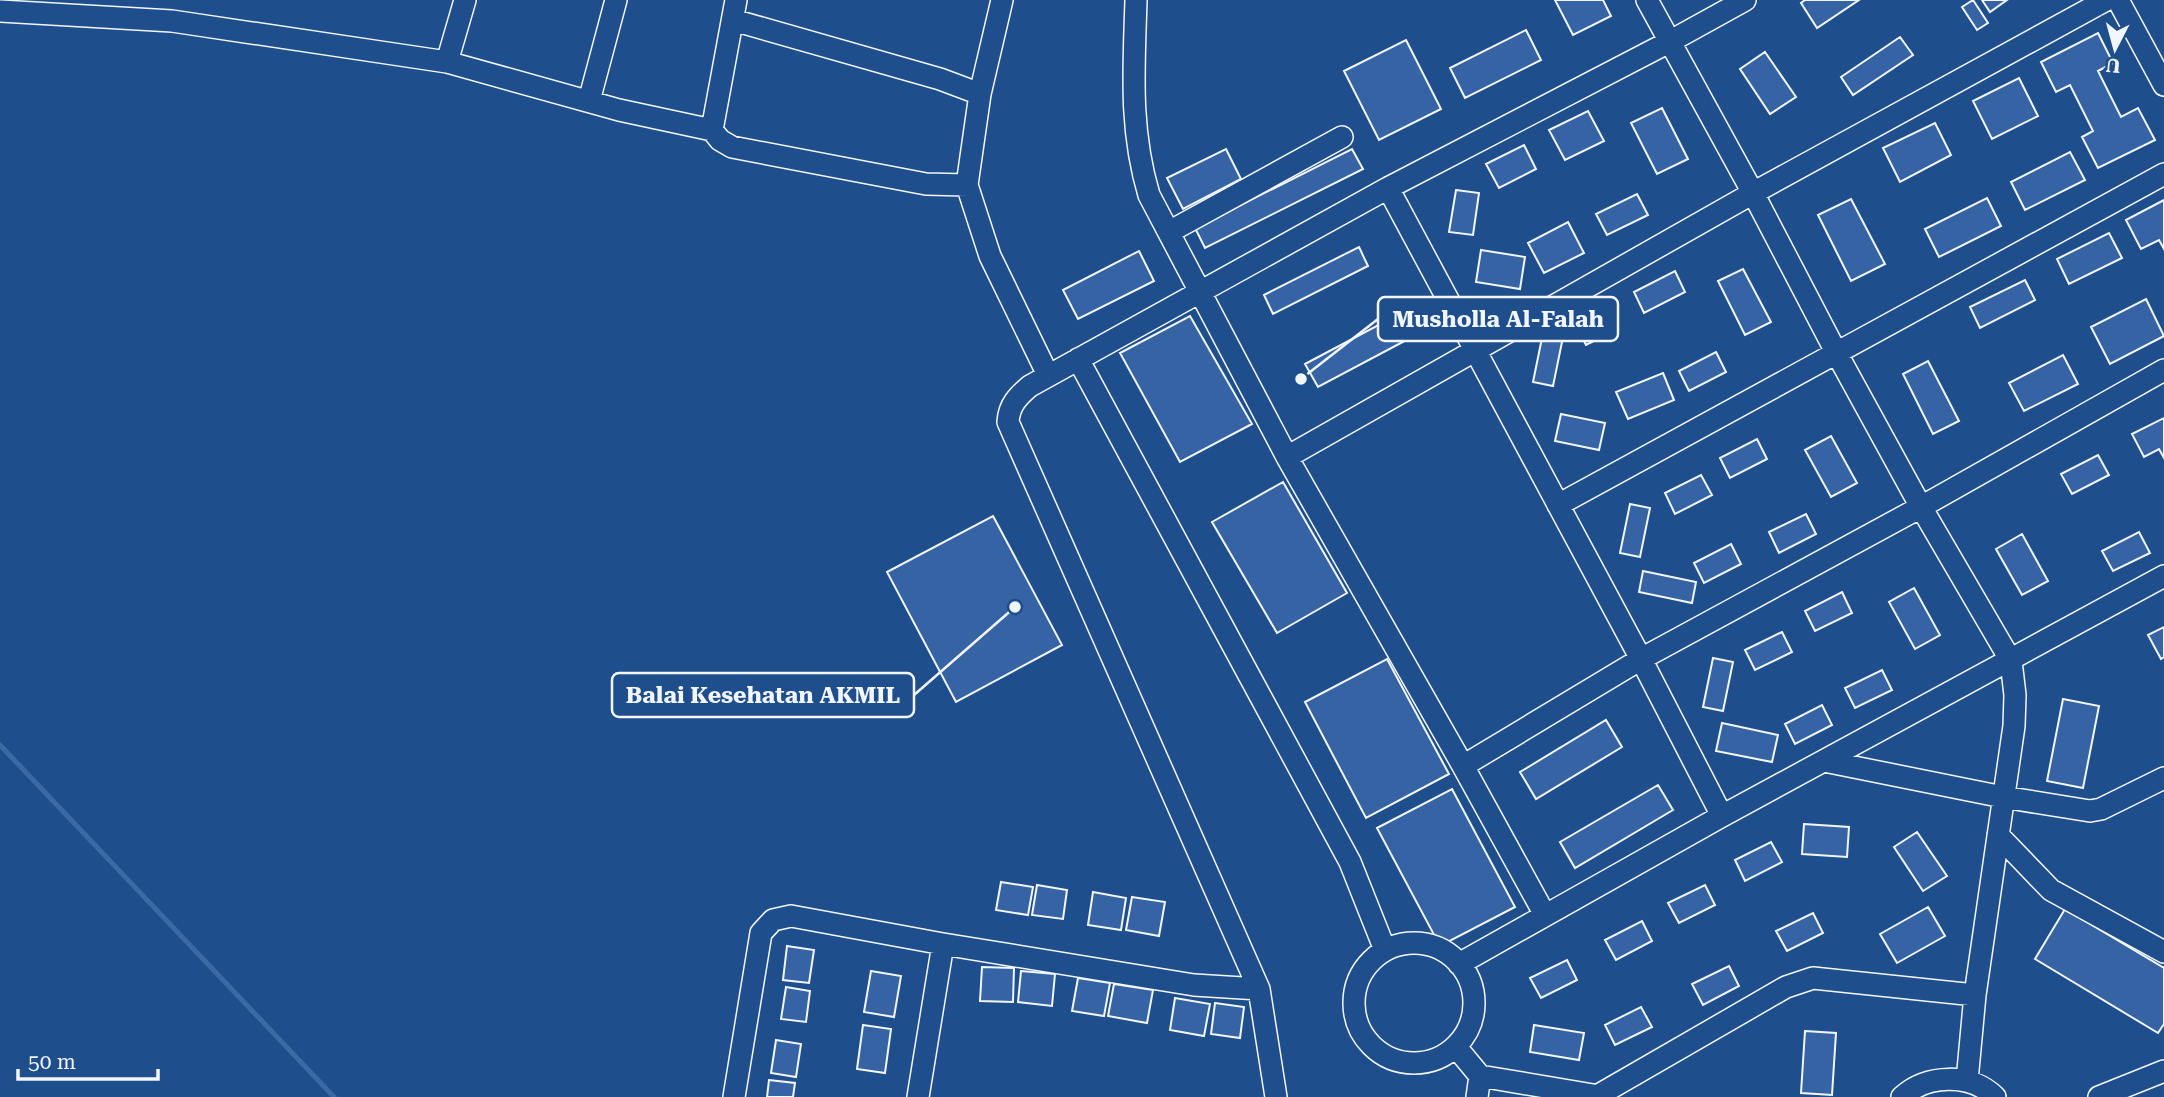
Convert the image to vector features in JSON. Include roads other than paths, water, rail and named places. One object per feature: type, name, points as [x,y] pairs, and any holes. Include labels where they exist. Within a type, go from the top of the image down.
[{"type":"street","points":[[152,0],[172,21]]},
{"type":"street","points":[[447,62],[465,0]]},
{"type":"street","points":[[589,101],[616,0]]},
{"type":"street","points":[[1002,0],[960,185],[1006,288],[1032,385]]},
{"type":"street","points":[[1136,0],[1133,110],[1140,167],[1149,195],[1287,457],[1463,765],[1545,915]]},
{"type":"street","points":[[1647,0],[1921,507],[2011,661],[2015,695],[2014,726],[1976,995],[1967,1081]]},
{"type":"street","points":[[1276,1097],[1259,989],[1008,422],[1009,412],[1032,385],[1078,359],[1388,188],[1745,0]]},
{"type":"street","points":[[1287,457],[1753,193],[2106,0]]},
{"type":"street","points":[[2118,0],[2164,85]]},
{"type":"street","points":[[712,130],[735,10],[980,94]]},
{"type":"street","points":[[0,11],[172,21],[447,62],[589,101],[712,130],[720,141],[732,147],[926,184],[960,185]]},
{"type":"street","points":[[1169,232],[1342,137]]},
{"type":"street","points":[[1558,505],[2164,174]]},
{"type":"street","points":[[1388,188],[1641,659],[1722,816]]},
{"type":"street","points":[[1078,359],[1350,862],[1385,950]]},
{"type":"street","points":[[1463,765],[1641,659],[1921,507],[2164,370]]},
{"type":"street","points":[[1459,964],[1722,816],[2164,576]]},
{"type":"street","points":[[1824,761],[2003,797],[2090,811],[2101,809],[2164,778]]},
{"type":"street","points":[[1998,835],[2051,890],[2164,952]]},
{"type":"street","points":[[734,1097],[761,933],[774,920],[791,916],[1194,985],[1259,989]]},
{"type":"street","points":[[1410,943],[1427,945],[1445,952],[1459,964],[1470,983],[1474,1010],[1468,1030],[1456,1046],[1437,1059],[1403,1062],[1378,1052],[1368,1043],[1357,1024],[1354,995],[1360,974],[1385,950],[1410,943]]},
{"type":"street","points":[[918,1097],[943,944]]},
{"type":"street","points":[[1456,1046],[1478,1086],[1601,1096],[1786,987],[1813,978],[1976,995]]},
{"type":"street","points":[[2099,1097],[2164,1070]]},
{"type":"street","points":[[1902,1097],[1926,1083],[1946,1079],[1967,1081],[1989,1091],[1995,1097]]},
{"type":"waterway","points":[[0,745],[334,1097]]},
{"type":"place","name":"Musholla Al-Falah","points":[[1301,379]]},
{"type":"place","name":"Balai Kesehatan AKMIL","points":[[1015,607]]}]
